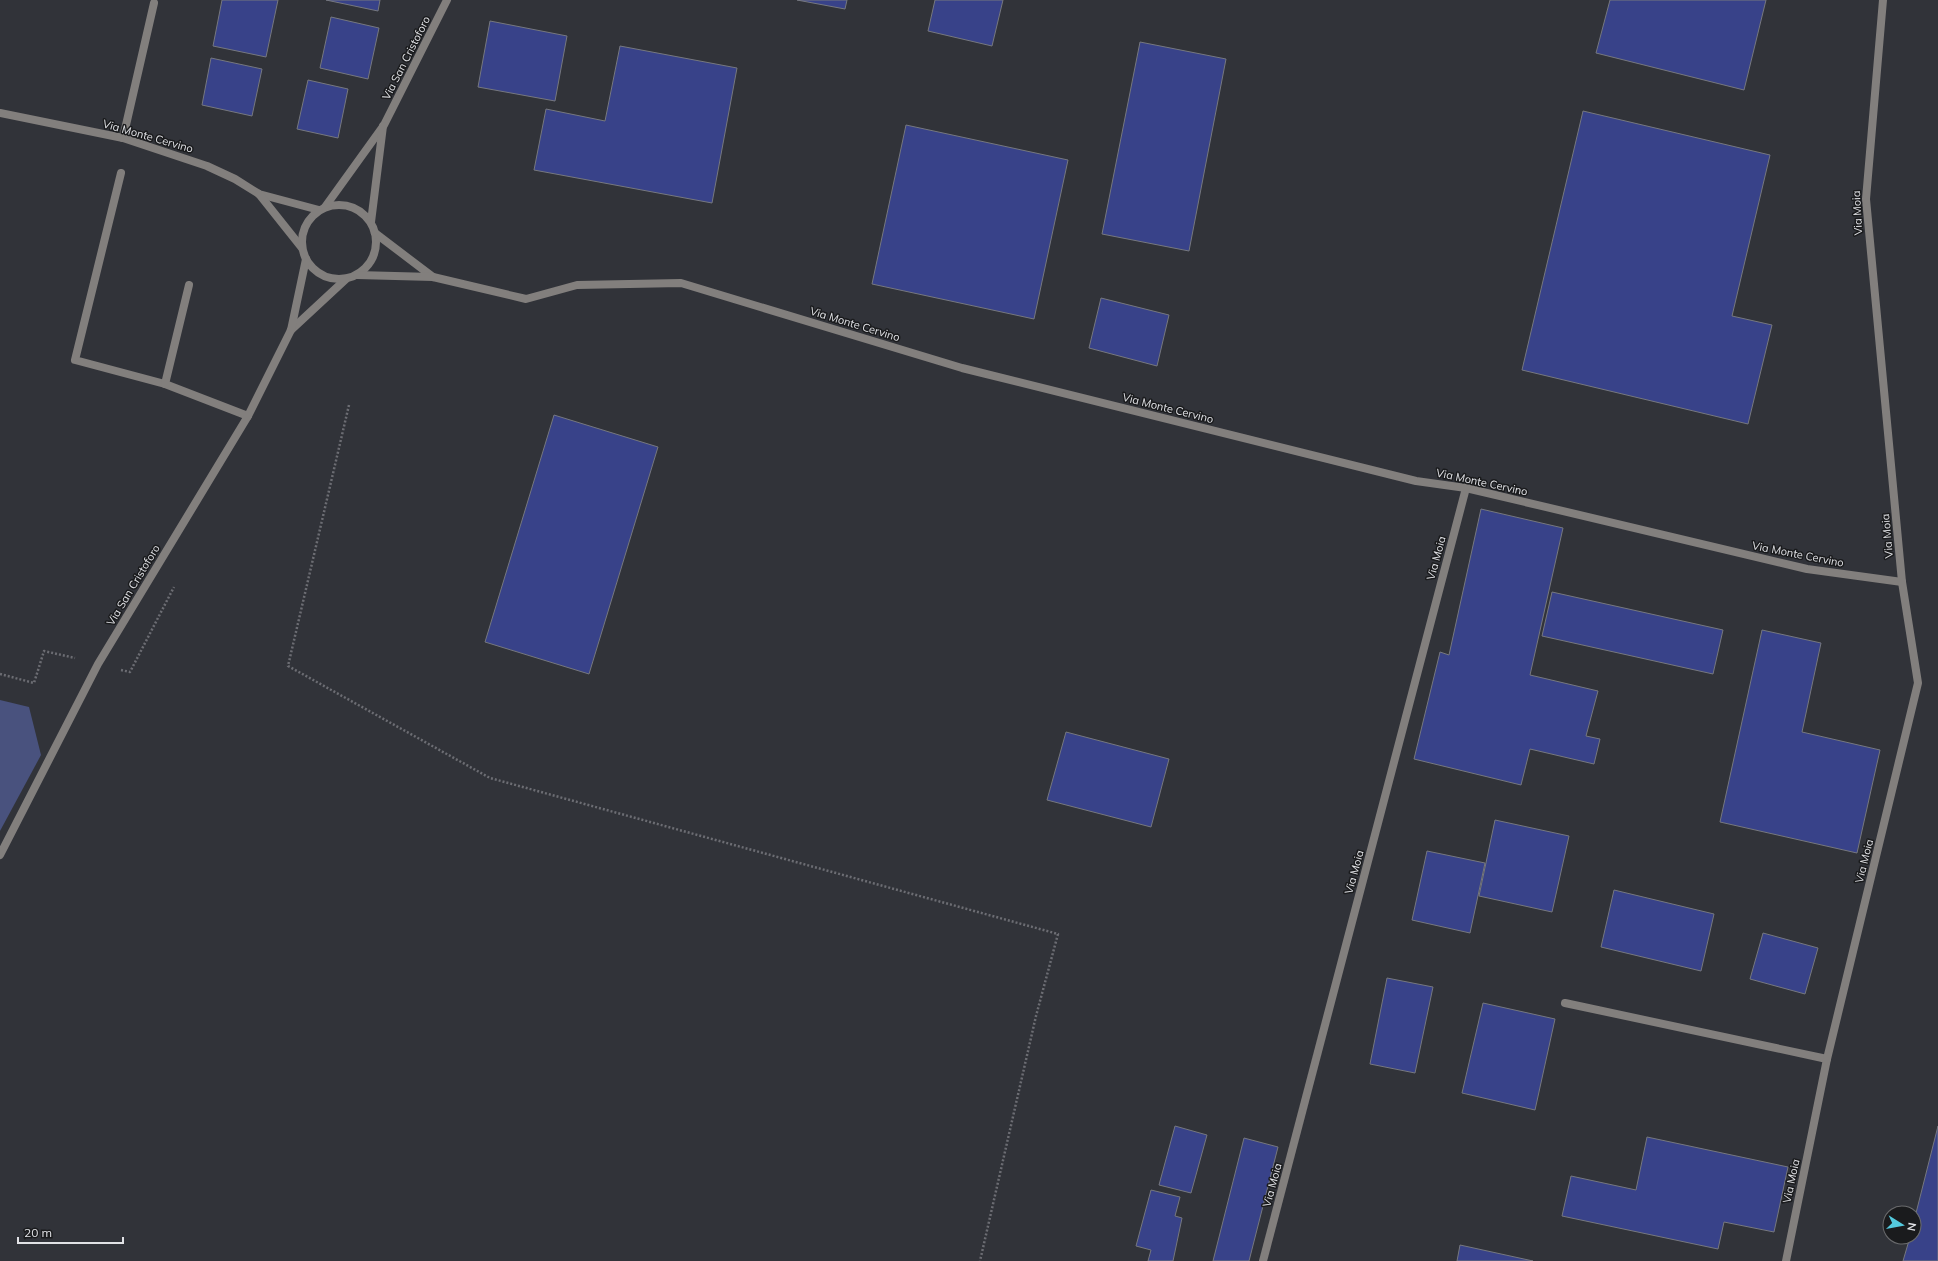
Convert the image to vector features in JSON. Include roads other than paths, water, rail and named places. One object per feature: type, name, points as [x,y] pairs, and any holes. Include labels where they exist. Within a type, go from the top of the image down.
[{"type":"street","name":"Via San Cristoforo","points":[[322,208],[384,125],[447,0]]},
{"type":"street","name":"Via Moia","points":[[1786,1261],[1828,1059],[1918,683],[1902,582],[1866,198],[1883,0]]},
{"type":"street","points":[[122,138],[154,3]]},
{"type":"street","name":"Via Monte Cervino","points":[[0,112],[122,138],[207,166],[235,179],[259,194],[302,248]]},
{"type":"street","name":"Via San Cristoforo","points":[[371,222],[384,125]]},
{"type":"street","points":[[121,173],[75,360],[165,384],[248,416]]},
{"type":"street","name":"Via Monte Cervino","points":[[259,194],[322,208]]},
{"type":"street","points":[[336,204],[353,207],[363,213],[371,222],[375,233],[376,245],[373,257],[366,267],[357,274],[346,279],[334,279],[323,276],[313,269],[306,259],[302,248],[304,229],[311,217],[322,208],[336,204]]},
{"type":"street","name":"Via Monte Cervino","points":[[375,233],[433,277]]},
{"type":"street","name":"Via San Cristoforo","points":[[0,855],[98,664],[248,416],[291,330],[306,259]]},
{"type":"street","name":"Via Monte Cervino","points":[[357,274],[433,277],[526,299],[577,285],[681,283],[962,368],[1416,481],[1466,488],[1807,569],[1902,582]]},
{"type":"street","name":"Via San Cristoforo","points":[[291,330],[346,279]]},
{"type":"street","points":[[165,384],[189,285]]},
{"type":"street","name":"Via Moia","points":[[1263,1261],[1466,488]]},
{"type":"street","points":[[1565,1003],[1828,1059]]}]
